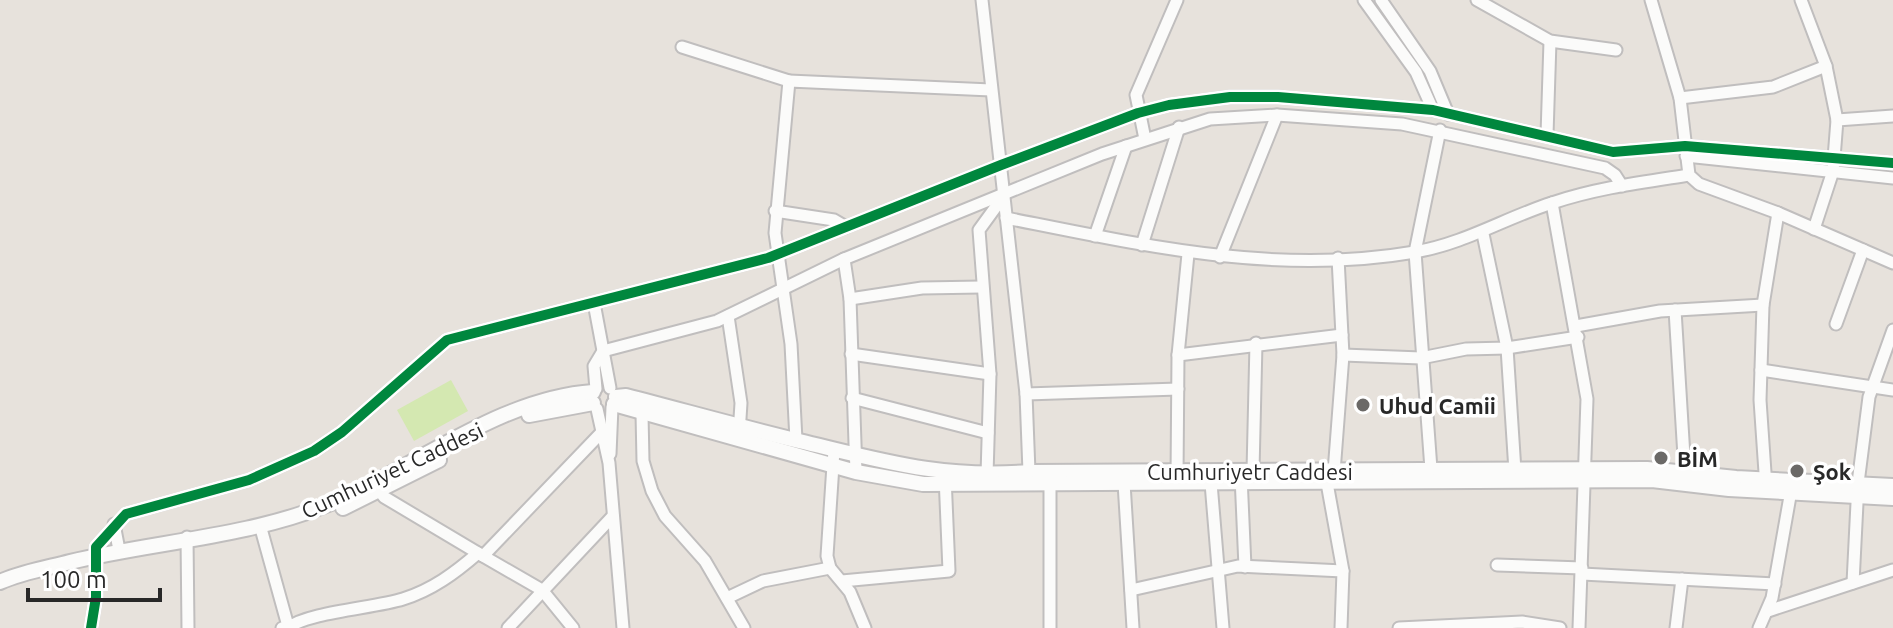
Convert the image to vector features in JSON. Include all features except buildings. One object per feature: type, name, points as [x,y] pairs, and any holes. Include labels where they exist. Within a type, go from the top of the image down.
[{"type":"main road","name":"Cumhuriyet Caddesi","points":[[0,585],[96,560],[306,522],[517,419],[595,398]]},
{"type":"main road","points":[[613,399],[639,399],[833,466],[856,464]]},
{"type":"main road","points":[[613,399],[642,414],[739,434],[796,440],[834,450],[856,464],[923,484],[946,478],[1050,478],[1124,483],[1177,477],[1211,483],[1245,475],[1331,478],[1587,476],[1858,490],[1893,486]]},
{"type":"main road","name":"Cumhuriyetr Caddesi","points":[[1331,478],[1431,469],[1587,476],[1647,469],[1766,486]]},
{"type":"main road","name":"Cumhuriyetr Caddesi","points":[[946,478],[1029,472],[1050,478],[1245,475]]},
{"type":"main road","points":[[1858,490],[1893,498]]},
{"type":"main road","name":"Cumhuriyet Caddesi","points":[[96,560],[119,550],[187,542]]},
{"type":"street","points":[[982,0],[1026,394],[1029,472]]},
{"type":"street","points":[[1145,139],[1136,95],[1177,0]]},
{"type":"street","points":[[1364,0],[1416,72],[1433,110]]},
{"type":"street","points":[[1381,0],[1430,71],[1448,114]]},
{"type":"street","points":[[1477,0],[1550,41],[1616,50]]},
{"type":"street","points":[[1651,0],[1680,98],[1689,175],[1699,184],[1778,213],[1893,263]]},
{"type":"street","points":[[1801,0],[1826,66],[1837,120],[1833,171],[1814,229]]},
{"type":"street","points":[[1547,135],[1550,41]]},
{"type":"street","points":[[682,47],[789,81],[991,90]]},
{"type":"street","points":[[1680,98],[1773,87],[1826,66]]},
{"type":"street","points":[[789,81],[775,211],[778,254],[785,290],[796,440]]},
{"type":"street","points":[[91,628],[96,597],[97,543],[126,514],[249,480],[314,451],[342,432],[447,340],[778,254],[1138,113],[1191,101],[1251,96],[1433,110],[1624,153],[1685,151],[1835,157],[1893,163]]},
{"type":"street","points":[[1220,257],[1277,115]]},
{"type":"street","points":[[609,463],[595,398],[594,366],[603,351],[691,330],[728,316],[844,259],[1179,127],[1219,117],[1277,115],[1440,130],[1605,168],[1615,175],[1622,186]]},
{"type":"street","points":[[1837,120],[1893,116]]},
{"type":"street","points":[[1142,245],[1179,127]]},
{"type":"street","points":[[1431,469],[1415,252],[1440,130]]},
{"type":"street","points":[[1095,236],[1126,146]]},
{"type":"street","points":[[1685,151],[1893,178]]},
{"type":"street","points":[[1006,218],[1188,254],[1286,262],[1415,252],[1483,234],[1552,203],[1622,186],[1689,175]]},
{"type":"street","points":[[987,475],[990,374],[979,230],[1004,196]]},
{"type":"street","points":[[1552,203],[1587,399],[1587,476],[1579,628]]},
{"type":"street","points":[[775,211],[834,220],[846,227]]},
{"type":"street","points":[[1766,486],[1761,370],[1763,305],[1778,213]]},
{"type":"street","points":[[1483,234],[1507,348],[1515,471]]},
{"type":"street","points":[[1836,324],[1863,250]]},
{"type":"street","points":[[1177,477],[1178,355],[1188,254]]},
{"type":"street","points":[[1338,258],[1343,355],[1331,478],[1343,571],[1341,628]]},
{"type":"street","points":[[844,259],[850,299],[856,464]]},
{"type":"street","points":[[850,299],[922,288],[981,287]]},
{"type":"street","points":[[594,303],[613,399],[609,463],[623,628]]},
{"type":"street","points":[[1343,355],[1421,358],[1466,349],[1507,348],[1675,310],[1763,305]]},
{"type":"street","points":[[1675,310],[1685,473]]},
{"type":"street","points":[[728,316],[733,333],[739,434]]},
{"type":"street","points":[[1853,583],[1858,490],[1872,387],[1893,330]]},
{"type":"street","points":[[1178,355],[1256,343],[1342,335]]},
{"type":"street","points":[[1245,567],[1245,475],[1256,343]]},
{"type":"street","points":[[851,354],[990,374]]},
{"type":"street","points":[[1761,370],[1893,390]]},
{"type":"street","points":[[1026,394],[1178,389]]},
{"type":"street","points":[[595,398],[613,399]]},
{"type":"street","points":[[595,398],[613,399]]},
{"type":"street","points":[[852,398],[988,433]]},
{"type":"street","points":[[642,414],[643,461],[652,491],[665,516],[705,561],[744,628]]},
{"type":"street","points":[[261,529],[286,627],[407,598],[448,578],[481,555],[601,433]]},
{"type":"street","points":[[834,450],[826,549],[830,568],[842,581],[865,628]]},
{"type":"street","points":[[842,581],[917,571],[949,571],[946,478]]},
{"type":"street","points":[[1050,478],[1050,628]]},
{"type":"street","points":[[1124,483],[1133,628]]},
{"type":"street","points":[[1211,483],[1223,628]]},
{"type":"street","points":[[376,487],[481,555],[542,590],[573,628]]},
{"type":"street","points":[[1765,621],[1775,584],[1792,487]]},
{"type":"street","points":[[508,628],[613,516]]},
{"type":"street","points":[[114,524],[119,550]]},
{"type":"street","points":[[187,542],[188,628]]},
{"type":"street","points":[[1497,565],[1775,584]]},
{"type":"street","points":[[1131,590],[1220,569],[1245,567],[1343,571]]},
{"type":"street","points":[[727,598],[763,581],[830,568]]},
{"type":"street","points":[[1765,621],[1853,583],[1893,570]]},
{"type":"street","points":[[1676,628],[1682,579]]},
{"type":"street","points":[[1399,628],[1522,622],[1560,628]]},
{"type":"green space","points":[[451,380],[468,411],[414,441],[397,410]]},
{"type":"cycle path","points":[[91,628],[96,597],[96,547],[126,514],[249,480],[314,451],[342,432],[447,340],[768,258],[1001,165],[1138,113],[1169,105],[1230,97],[1278,97],[1433,110],[1613,152],[1685,146],[1893,163]]},
{"type":"place","name":"Uhud Camii","points":[[1363,405]]},
{"type":"place","name":"BİM","points":[[1661,458]]},
{"type":"place","name":"Şok","points":[[1797,471]]}]
